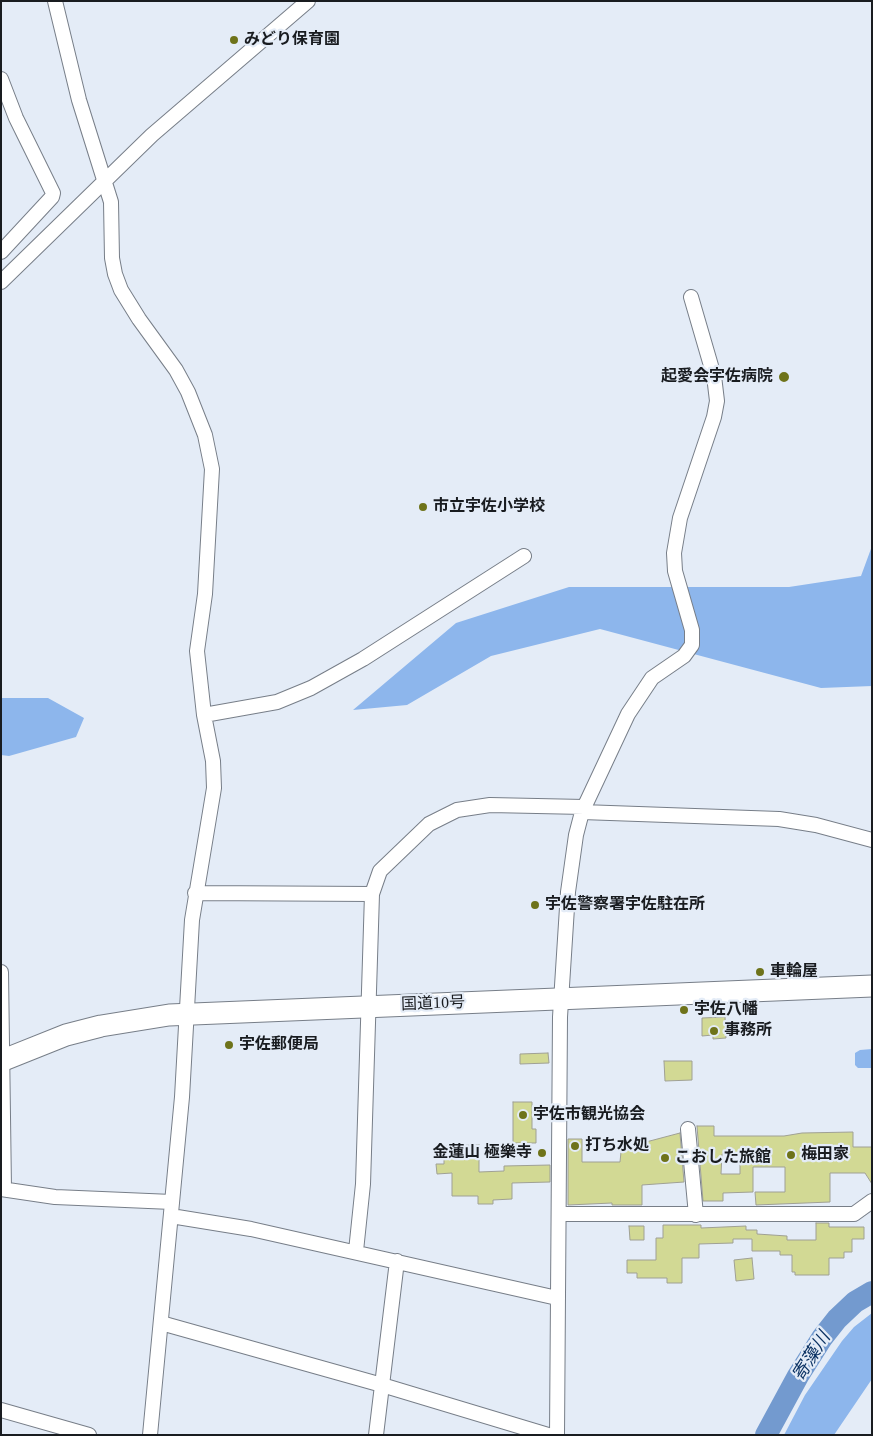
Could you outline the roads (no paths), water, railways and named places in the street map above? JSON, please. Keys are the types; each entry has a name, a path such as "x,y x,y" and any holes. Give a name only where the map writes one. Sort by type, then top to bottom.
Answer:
{"highway":[{"name":"国道10号","path":"2,1060 42,1044 102,1026 186,1014 872,986"}],"street":[{"path":"55,1 79,100 111,202 112,258 121,290 139,319 176,370 197,416 210,452 212,469 212,499 205,594 197,651 204,715 213,761 214,788 196,893 171,1216 150,1435"},
{"path":"1,282 105,178 194,97 308,1"},
{"path":"1,79 16,118 53,193 52,197 1,252"},
{"path":"557,1435 560,999 568,892 576,835 583,810 628,714 649,682 658,673 684,656 692,644 692,630 675,571 674,553 680,518 714,417 717,401 714,376 692,296"},
{"path":"204,715 277,702 312,688 363,659 524,556"},
{"path":"356,1251 363,1184 370,1007 372,894 377,876 388,861 441,816 457,810 490,806 779,819 816,825 872,840"},
{"path":"196,893 372,894"},
{"path":"1,972 3,1189 55,1196 172,1202"},
{"path":"688,1129 696,1215"},
{"path":"558,1214 854,1214 872,1201"},
{"path":"171,1216 251,1229 356,1251 557,1298"},
{"path":"376,1435 397,1261"},
{"path":"161,1323 382,1385 548,1435"},
{"path":"1,1410 89,1435"}],"waterway":[{"name":"寄藻川","path":"766,1435 798,1376 822,1338 837,1319 855,1302 872,1292"}],"place":[{"name":"みどり保育園","path":"234,40"},
{"name":"起愛会宇佐病院","path":"784,377"},
{"name":"市立宇佐小学校","path":"423,507"},
{"name":"宇佐警察署宇佐駐在所","path":"535,905"},
{"name":"車輪屋","path":"760,972"},
{"name":"宇佐八幡","path":"684,1010"},
{"name":"事務所","path":"714,1031"},
{"name":"宇佐郵便局","path":"229,1045"},
{"name":"宇佐市観光協会","path":"523,1115"},
{"name":"打ち水処","path":"575,1146"},
{"name":"金蓮山 極樂寺","path":"542,1153"},
{"name":"梅田家","path":"791,1155"},
{"name":"こおした旅館","path":"665,1158"}]}
